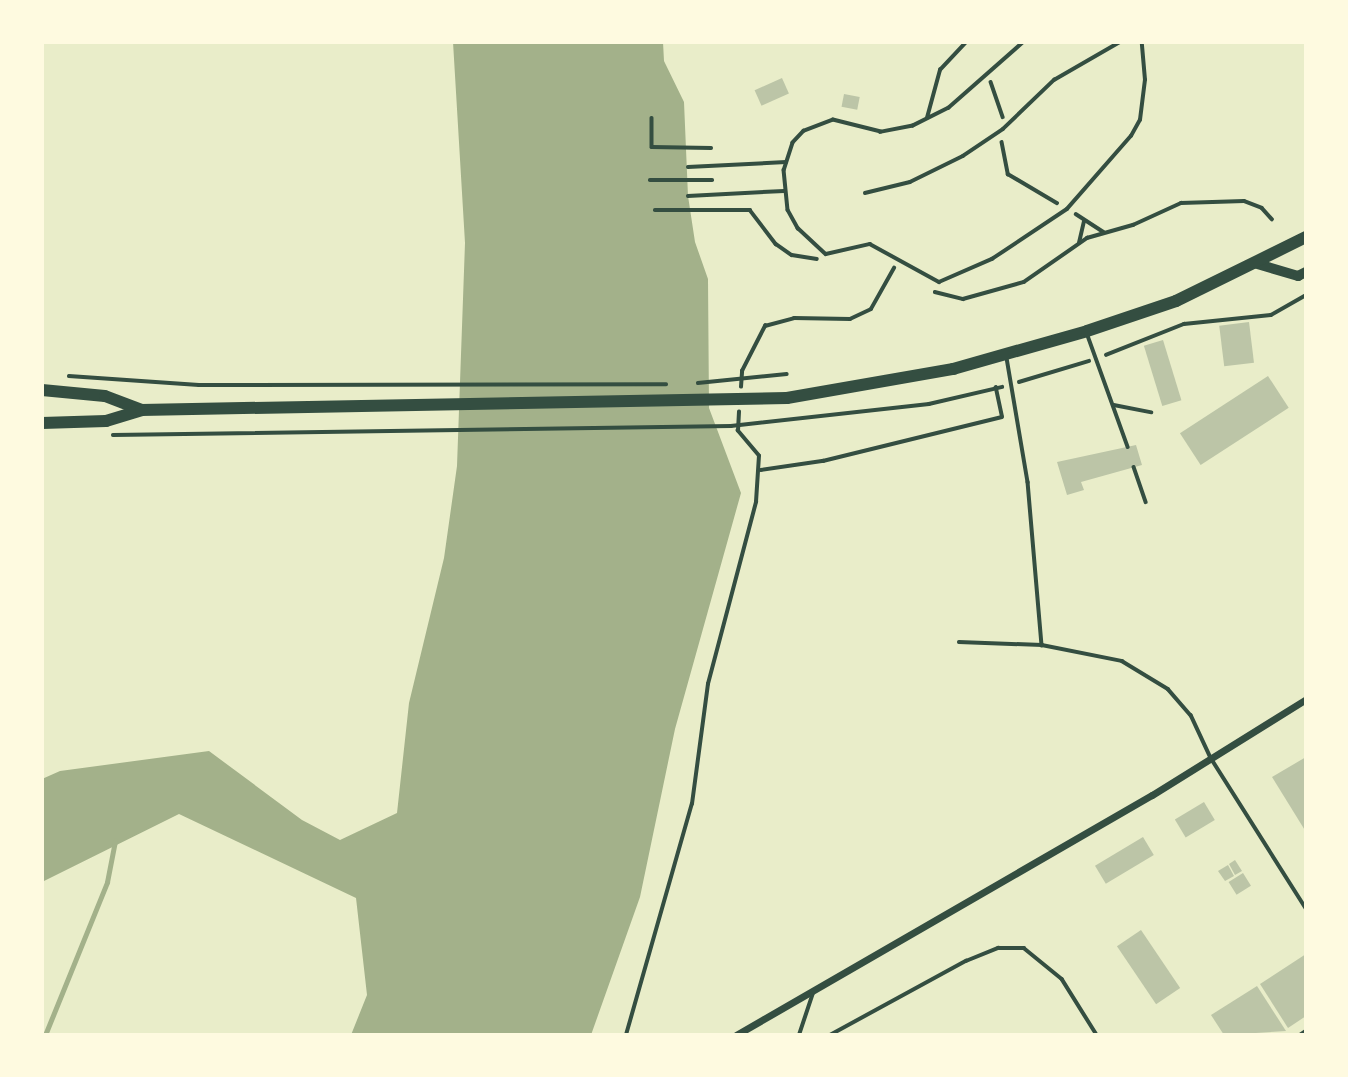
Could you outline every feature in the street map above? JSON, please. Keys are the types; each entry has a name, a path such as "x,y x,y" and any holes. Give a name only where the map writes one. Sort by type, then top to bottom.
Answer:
{"main road":[{"path":"42,422 106,421 141,410 787,398 1006,356 1087,331 1176,301 1306,237"},
{"path":"42,390 105,396 141,410"}],"street":[{"path":"1254,263 1298,276 1306,272"},
{"path":"736,1035 1212,758 1306,699"}],"lane":[{"path":"926,120 940,70 967,42"},
{"path":"1024,42 949,108 926,120 881,132 833,120 804,131 793,142 786,162 784,191 798,228 826,254 870,244 939,282 1009,249 1067,209 1131,136 1140,120 1145,79 1142,42"},
{"path":"865,193 910,182 963,156 1003,129 1054,80 1120,42"},
{"path":"688,167 786,162"},
{"path":"688,196 784,191"},
{"path":"1087,331 1099,358 1128,447"},
{"path":"1006,356 1028,482 1042,645"},
{"path":"1114,405 1151,412"},
{"path":"1134,467 1146,502"},
{"path":"959,642 1042,645 1122,661 1168,690 1191,715 1212,758 1306,908"},
{"path":"830,1035 966,961 998,948 1024,947 1062,979 1097,1035"},
{"path":"799,1035 815,989"},
{"path":"1300,1035 1306,1031"}],"path":[{"path":"993,84 1003,109"},
{"path":"652,118 652,147 711,148"},
{"path":"1001,140 1008,174 1060,205"},
{"path":"650,180 712,180"},
{"path":"1076,214 1084,222 1110,233 1173,205 1212,199 1254,203 1272,219"},
{"path":"655,210 712,210"},
{"path":"1079,243 1084,222"},
{"path":"740,395 742,371 765,326 794,318 850,319 871,309 894,268"},
{"path":"100,435 661,429 789,421 929,404 996,388 1099,358 1184,324 1270,315 1306,295"},
{"path":"692,384 787,374"},
{"path":"56,375 199,385 679,384"},
{"path":"761,470 823,461 1003,416 996,388"},
{"path":"626,1035 692,804 708,684 761,470 759,456 737,431 739,407"}],"shaded area":[{"path":"453,42 663,42 664,61 684,102 688,196 695,242 708,279 709,408 741,493 675,729 640,897 591,1035 351,1035 367,995 356,898 179,814 42,882 42,779 60,771 209,751 302,820 340,840 397,813 409,703 444,558 457,466 465,243"}],"building":[{"path":"782,78 789,94 762,106 755,90"},
{"path":"844,94 860,97 857,110 842,107"},
{"path":"1249,322 1254,363 1224,366 1219,326"},
{"path":"1163,340 1181,400 1162,406 1144,346"},
{"path":"1268,376 1289,408 1201,465 1180,433"},
{"path":"1136,445 1142,465 1081,482 1084,490 1067,495 1057,462"},
{"path":"1306,757 1306,832 1272,777"},
{"path":"1204,802 1215,820 1186,838 1175,820"},
{"path":"1143,837 1154,855 1106,884 1095,866"},
{"path":"1235,860 1242,871 1235,875 1229,864"},
{"path":"1228,865 1234,876 1225,881 1218,871"},
{"path":"1243,873 1251,886 1237,895 1229,882"},
{"path":"1141,930 1180,988 1156,1004 1117,946"},
{"path":"1306,954 1306,1016 1288,1028 1260,984"},
{"path":"1257,986 1286,1031 1224,1035 1211,1015"}],"waterway":[{"path":"45,1035 107,882 115,841"}]}
